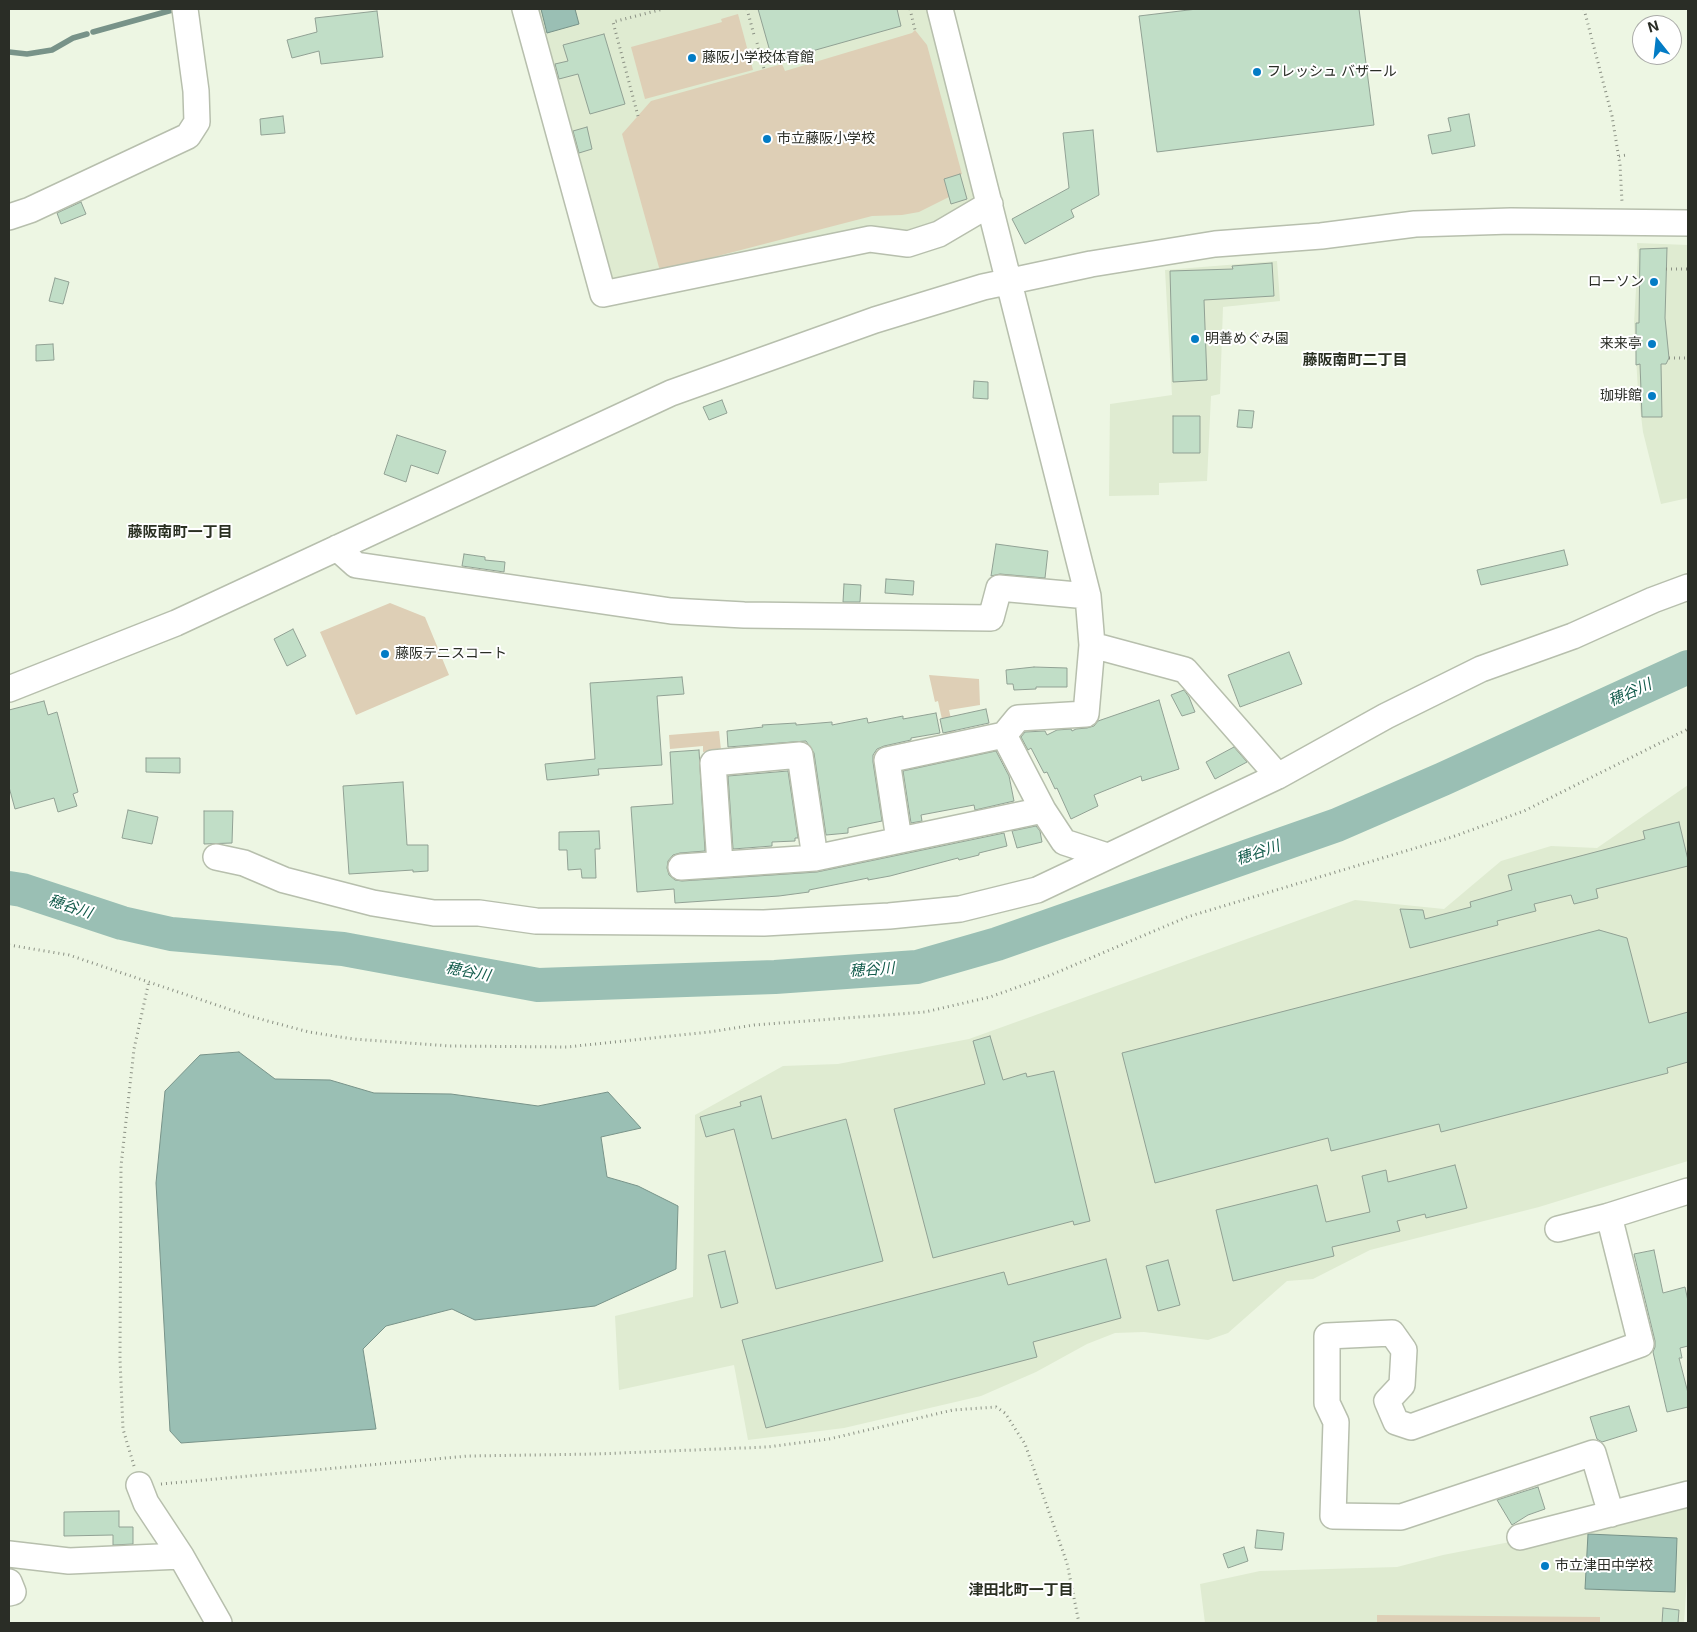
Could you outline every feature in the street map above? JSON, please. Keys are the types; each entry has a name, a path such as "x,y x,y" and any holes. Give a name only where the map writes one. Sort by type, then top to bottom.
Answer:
{"street":[{"path":"9,217 30,210 188,136 197,122 196,91 187,9"},
{"path":"525,9 603,294 870,239 908,244 940,234 990,204"},
{"path":"899,840 887,760 1004,735 1018,718 1086,714 1092,645 1088,596 940,9"},
{"path":"9,689 176,623 671,393 875,320 983,286 1091,264 1215,244 1321,236 1415,224 1511,221 1688,224"},
{"path":"336,548 356,565 671,611 754,615 991,618 999,588 1088,596"},
{"path":"216,857 244,863 284,880 323,889 345,897 434,913 479,913 536,921 764,923 889,916 960,909 1037,890 1278,776 1386,716 1481,669 1573,636 1653,600 1688,587"},
{"path":"1092,645 1185,670 1278,776"},
{"path":"1004,735 1043,810 1064,842 1107,856"},
{"path":"720,864 712,763 800,755 815,858"},
{"path":"682,867 815,858 1043,810"},
{"path":"1558,1229 1609,1216 1688,1190"},
{"path":"1609,1216 1641,1344 1412,1427 1396,1422 1388,1401 1402,1385 1404,1350 1392,1334 1327,1336 1327,1403 1336,1422 1333,1516 1401,1517 1593,1453 1611,1514"},
{"path":"139,1485 146,1503 182,1556 219,1623"},
{"path":"1520,1537 1688,1494"},
{"path":"9,1554 69,1561 182,1556"},
{"path":"9,1582 13,1592 9,1593"}],"path":[{"path":"638,116 613,22 663,9"},
{"path":"747,9 754,35"},
{"path":"910,9 916,30"},
{"path":"1584,9 1612,116 1621,196"},
{"path":"757,44 764,69"},
{"path":"1618,156 1627,155"},
{"path":"1666,269 1688,269"},
{"path":"1669,358 1688,358"},
{"path":"9,945 69,955 249,1016 309,1032 353,1039 450,1046 567,1047 708,1032 754,1025 925,1012 990,997 1046,977 1187,917 1452,837 1524,811 1688,729"},
{"path":"149,981 134,1049 120,1166 120,1359 124,1429 139,1485 468,1456 596,1454 767,1447 828,1439 953,1410 996,1407 1005,1413 1025,1444 1067,1563 1079,1623"}],"shaded area":[{"name":"市立藤阪小学校","path":"531,9 933,9 978,205 931,231 612,280"},
{"name":"藤阪小学校体育館","path":"738,14 753,70 645,99 631,47 722,22 721,19"},
{"path":"915,30 927,45 962,174 944,179 949,197 919,212 902,215 872,216 660,271 622,134 651,101 782,64 785,71 912,33"},
{"path":"1637,243 1688,245 1688,498 1661,504 1643,432 1638,391 1634,324"},
{"path":"1277,261 1280,301 1223,307 1220,394 1211,396 1207,481 1159,483 1159,495 1109,496 1110,404 1172,395 1165,270"},
{"name":"藤阪テニスコート","path":"390,603 425,617 449,675 356,715 320,632"},
{"path":"929,675 979,679 980,705 949,710 954,732 945,733 938,701 935,702"},
{"path":"719,731 721,750 703,752 703,746 670,749 669,735"},
{"path":"1688,785 1688,1161 1539,1207 1370,1250 1313,1279 1287,1281 1228,1333 1208,1340 1144,1332 1115,1333 1087,1344 1036,1372 981,1396 844,1428 748,1440 734,1365 619,1390 615,1316 693,1297 695,1115 783,1066 838,1064 969,1039 1355,900 1444,909 1501,861 1551,846 1597,848"},
{"name":"市立津田中学校","path":"1688,1505 1688,1564 1684,1623 1205,1623 1200,1584 1260,1571 1397,1567 1443,1555 1510,1542 1513,1548"},
{"path":"1377,1615 1600,1617 1600,1623 1377,1623"}],"water":[{"path":"541,9 575,9 579,24 547,33"},
{"path":"239,1052 275,1079 330,1080 374,1093 451,1094 538,1106 608,1092 641,1128 601,1137 607,1177 638,1186 678,1206 676,1269 595,1306 475,1320 452,1309 386,1326 363,1349 376,1429 181,1443 170,1431 156,1183 165,1091 200,1055"},
{"path":"1588,1534 1677,1538 1675,1592 1585,1589"}],"building":[{"path":"758,9 897,9 901,26 773,62"},
{"path":"1197,9 1359,9 1374,125 1157,152 1139,16"},
{"path":"377,11 383,57 321,64 319,51 292,58 287,40 317,32 315,18"},
{"path":"604,34 625,104 590,114 578,74 559,79 555,64 568,61 563,45"},
{"path":"1469,114 1475,146 1432,154 1428,135 1451,131 1448,118"},
{"path":"283,116 285,133 261,135 260,119"},
{"path":"587,127 592,149 579,153 573,131"},
{"path":"1093,130 1099,195 1071,210 1074,217 1025,244 1012,219 1069,188 1063,133"},
{"path":"960,174 967,199 951,204 944,179"},
{"path":"81,202 86,214 61,224 57,213"},
{"path":"1667,248 1665,318 1669,358 1666,364 1661,364 1662,417 1642,417 1640,364 1636,365 1636,323 1639,323 1640,249"},
{"path":"1272,263 1274,296 1204,300 1207,380 1173,382 1170,271 1233,269 1232,266"},
{"path":"55,278 69,282 63,304 49,301"},
{"path":"53,344 54,360 36,361 36,345"},
{"path":"974,381 988,382 988,399 973,398"},
{"path":"722,400 727,413 709,420 703,407"},
{"path":"1239,410 1254,411 1252,428 1237,427"},
{"path":"1173,416 1200,416 1200,453 1173,453"},
{"path":"397,435 446,451 438,474 411,465 406,482 384,474"},
{"path":"996,544 1048,551 1045,578 1000,574 991,576"},
{"path":"1564,550 1568,565 1481,585 1477,570"},
{"path":"464,554 485,557 485,560 505,562 504,572 462,566"},
{"path":"886,579 914,581 913,595 885,593"},
{"path":"844,584 861,585 860,602 843,602"},
{"path":"293,629 306,656 287,666 274,639"},
{"path":"1289,652 1302,684 1240,707 1228,675"},
{"path":"1034,667 1067,668 1067,687 1036,687 1036,689 1014,690 1013,684 1007,684 1006,670"},
{"path":"682,677 684,694 657,696 662,765 598,769 599,775 547,780 545,764 595,759 590,683"},
{"path":"1184,690 1195,712 1182,716 1171,695"},
{"path":"1159,700 1179,769 1142,781 1141,776 1094,795 1098,806 1071,819 1057,788 1055,789 1047,772 1044,773 1031,748 1028,750 1021,737 1025,732 1045,731 1047,735 1057,730 1071,729 1072,731 1087,728 1094,726 1098,721"},
{"path":"44,701 48,715 57,712 78,792 73,794 77,806 58,812 54,798 15,809 9,787 9,710"},
{"path":"986,709 989,723 943,733 940,719"},
{"path":"936,713 940,733 911,738 911,740 877,749 873,755 873,762 882,821 848,828 848,833 826,835 814,753 806,741 728,747 727,731 763,727 762,725 832,722 832,725 867,718 868,723 903,716 903,719"},
{"path":"1234,747 1247,762 1215,779 1206,762"},
{"path":"699,750 705,851 673,855 668,861 667,868 669,875 675,880 817,872 1004,833 1007,846 979,853 979,855 959,860 958,858 890,876 868,880 868,878 809,890 809,892 779,896 675,903 674,889 637,892 631,807 673,804 670,752"},
{"path":"996,751 1009,776 1014,801 975,810 974,805 921,815 922,821 911,823 903,771"},
{"path":"146,758 180,758 180,773 146,772"},
{"path":"788,771 798,838 795,838 795,841 772,842 772,846 733,849 728,776"},
{"path":"403,782 407,845 428,845 428,871 413,872 413,870 349,874 343,786"},
{"path":"128,810 158,817 152,844 122,838"},
{"path":"204,811 233,811 232,843 204,844"},
{"path":"1679,822 1688,866 1596,889 1598,898 1574,904 1571,895 1534,904 1536,911 1497,921 1498,925 1410,948 1400,909 1423,910 1425,919 1471,907 1470,902 1512,890 1508,875 1645,839 1643,831"},
{"path":"1036,826 1040,831 1042,842 1017,848 1012,831"},
{"path":"599,831 600,849 595,849 596,878 582,878 581,869 568,870 567,850 559,850 559,832"},
{"path":"1599,930 1627,938 1649,1023 1688,1012 1688,1062 1667,1068 1668,1073 1441,1132 1439,1124 1331,1151 1328,1138 1155,1183 1122,1053"},
{"path":"990,1036 1003,1080 1026,1073 1027,1077 1054,1071 1090,1221 1074,1225 1073,1221 933,1258 894,1109 985,1084 973,1041"},
{"path":"761,1096 772,1139 846,1119 883,1261 776,1289 734,1129 706,1137 700,1117 741,1106 740,1102"},
{"path":"1455,1165 1467,1208 1426,1218 1425,1214 1397,1221 1400,1231 1332,1247 1334,1256 1233,1281 1216,1210 1317,1185 1326,1222 1370,1212 1362,1176 1386,1170 1388,1182"},
{"path":"1654,1250 1663,1293 1685,1287 1688,1301 1688,1346 1680,1348 1682,1358 1679,1358 1688,1393 1688,1407 1667,1412 1653,1352 1655,1341 1634,1254"},
{"path":"725,1251 738,1303 721,1308 708,1255"},
{"path":"1106,1259 1121,1318 1033,1342 1037,1357 766,1428 742,1340 1004,1272 1008,1285"},
{"path":"1168,1260 1180,1305 1158,1311 1146,1266"},
{"path":"1629,1406 1637,1431 1602,1442 1597,1439 1590,1417"},
{"path":"1538,1487 1545,1509 1528,1515 1512,1525 1497,1500"},
{"path":"119,1511 119,1527 133,1527 133,1544 113,1545 113,1535 64,1536 64,1512"},
{"path":"1257,1530 1284,1533 1282,1550 1255,1548"},
{"path":"1244,1547 1248,1561 1228,1568 1223,1554"},
{"path":"1663,1608 1679,1610 1678,1623 1662,1623"}],"waterway":[{"path":"93,32 176,9"},
{"path":"9,52 27,54 52,50 73,38 87,34"},
{"name":"穂谷川","path":"9,888 22,890 122,923 171,934 343,949 538,985 775,977 917,967 997,944 1337,825 1443,779 1688,667"}],"place":[{"name":"藤阪小学校体育館","path":"692,58"},
{"name":"フレッシュ バザール","path":"1257,72"},
{"name":"市立藤阪小学校","path":"767,139"},
{"name":"ローソン","path":"1654,282"},
{"name":"明善めぐみ園","path":"1195,339"},
{"name":"来来亭","path":"1652,344"},
{"name":"珈琲館","path":"1652,396"},
{"name":"藤阪テニスコート","path":"385,654"},
{"name":"市立津田中学校","path":"1545,1566"}],"district":[{"name":"藤阪南町二丁目","path":"1355,360"},
{"name":"藤阪南町一丁目","path":"180,532"},
{"name":"津田北町一丁目","path":"1021,1590"}]}
